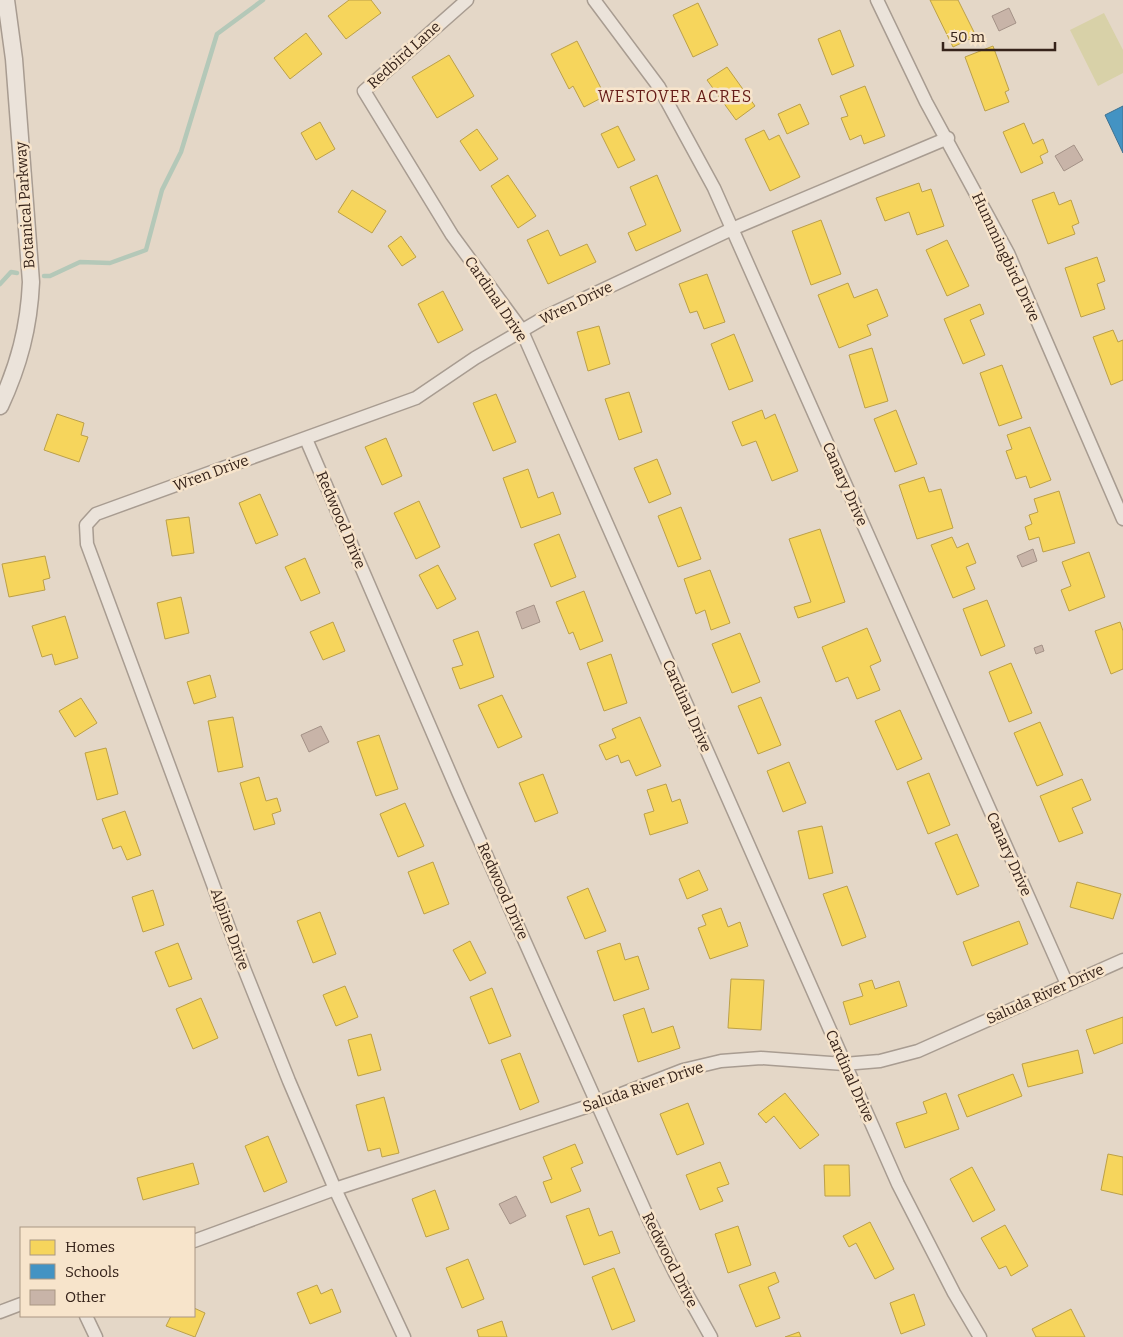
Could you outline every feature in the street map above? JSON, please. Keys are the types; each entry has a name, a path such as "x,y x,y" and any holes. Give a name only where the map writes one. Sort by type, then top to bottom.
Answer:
{"street":[{"name":"Botanical Parkway","path":"0,406 17,367 24,342 30,307 31,282 14,59 6,0"},
{"name":"Redbird Lane","path":"364,91 467,0"},
{"name":"Canary Drive","path":"594,0 658,87 714,188 1067,984"},
{"name":"Hummingbird Drive","path":"877,0 926,102 948,138 1008,253 1123,519"},
{"name":"Cardinal Drive","path":"364,91 452,235 521,329 898,1184 954,1293 980,1337"},
{"name":"Wren Drive","path":"96,514 416,398 521,329 732,229 948,138"},
{"name":"Redwood Drive","path":"306,439 455,785 653,1229 711,1337"},
{"name":"Alpine Drive","path":"96,514 86,525 87,544 245,971 334,1189 404,1337"},
{"name":"Saluda River Drive","path":"195,1241 334,1189 598,1104 683,1070 721,1061 761,1058 844,1064 880,1061 918,1051 1123,960"},
{"path":"0,1312 20,1304"},
{"path":"86,1317 96,1337"}],"shaded area":[{"path":"1104,13 1123,50 1123,73 1098,86 1070,30"}],"building: Homes":[{"path":"349,0 371,0 381,13 346,39 328,16"},
{"path":"930,0 958,0 976,36 953,47"},
{"path":"698,3 718,45 693,57 673,15"},
{"path":"840,30 854,66 832,75 818,39"},
{"path":"306,33 322,54 290,79 274,58"},
{"path":"577,41 605,96 584,107 573,86 569,89 551,54"},
{"path":"993,46 1009,90 1005,92 1009,102 985,111 965,57"},
{"path":"449,55 474,96 437,118 412,77"},
{"path":"727,67 755,106 736,120 707,80"},
{"path":"865,86 885,136 864,144 861,135 850,140 841,118 848,116 840,96"},
{"path":"800,104 809,124 787,134 778,114"},
{"path":"320,122 335,149 316,160 301,133"},
{"path":"1024,123 1033,144 1043,139 1048,152 1040,156 1043,163 1021,173 1003,132"},
{"path":"618,126 635,160 618,168 601,134"},
{"path":"477,129 498,159 480,171 460,141"},
{"path":"764,130 769,140 779,135 800,177 770,191 745,139"},
{"path":"508,175 536,216 518,228 491,186"},
{"path":"657,175 681,231 636,251 628,233 646,225 630,187"},
{"path":"919,183 922,192 931,189 944,226 917,235 909,212 885,221 876,198"},
{"path":"352,190 386,211 372,233 338,212"},
{"path":"1054,192 1059,205 1071,200 1079,223 1072,226 1075,234 1048,244 1032,200"},
{"path":"821,220 841,274 811,285 792,231"},
{"path":"548,230 560,256 587,244 596,262 548,284 527,240"},
{"path":"401,236 416,257 402,266 388,246"},
{"path":"947,240 969,286 947,296 926,250"},
{"path":"1097,257 1105,281 1097,284 1105,309 1081,317 1065,268"},
{"path":"707,274 725,322 704,329 697,311 690,313 679,284"},
{"path":"848,283 854,298 877,289 888,316 867,325 871,335 839,348 818,295"},
{"path":"443,291 463,330 438,343 418,304"},
{"path":"980,304 984,314 970,320 985,355 963,364 944,319"},
{"path":"599,326 610,364 588,371 577,332"},
{"path":"1113,330 1118,342 1123,340 1123,380 1111,385 1093,337"},
{"path":"734,334 753,381 729,390 711,344"},
{"path":"872,348 888,401 865,408 849,355"},
{"path":"1002,365 1022,418 999,426 980,373"},
{"path":"629,392 642,432 619,440 605,399"},
{"path":"496,394 516,442 493,451 473,403"},
{"path":"762,410 765,419 775,414 798,471 772,481 756,441 742,446 732,422"},
{"path":"896,410 917,464 895,472 874,419"},
{"path":"57,414 84,423 81,435 88,437 79,462 44,450"},
{"path":"1030,427 1051,480 1030,488 1026,476 1016,479 1006,451 1012,449 1007,435"},
{"path":"386,438 402,476 382,485 365,447"},
{"path":"657,459 671,494 649,503 634,468"},
{"path":"528,469 538,498 553,492 561,514 521,528 503,478"},
{"path":"924,477 929,492 941,489 953,528 917,539 899,485"},
{"path":"1059,491 1075,543 1043,552 1039,537 1029,540 1025,527 1032,524 1029,515 1038,512 1034,499"},
{"path":"260,494 278,535 256,544 239,503"},
{"path":"419,501 440,547 416,559 394,513"},
{"path":"681,507 701,559 678,567 658,516"},
{"path":"189,517 194,553 172,556 166,520"},
{"path":"820,529 845,602 798,618 794,607 811,602 789,539"},
{"path":"559,534 576,577 551,587 534,544"},
{"path":"952,537 957,548 968,543 976,563 966,567 975,589 953,598 931,545"},
{"path":"1089,552 1105,597 1069,611 1061,590 1071,586 1062,562"},
{"path":"45,556 50,578 43,580 45,590 9,597 2,564"},
{"path":"305,558 320,593 301,601 285,567"},
{"path":"438,565 456,599 437,609 419,575"},
{"path":"710,570 730,623 711,630 705,610 696,614 684,579"},
{"path":"584,591 603,641 580,650 573,632 569,634 556,602"},
{"path":"181,597 189,633 165,639 157,603"},
{"path":"987,600 1005,646 981,656 963,609"},
{"path":"65,616 78,658 55,665 52,654 42,657 32,626"},
{"path":"333,622 345,651 323,660 310,632"},
{"path":"1120,622 1123,631 1123,669 1111,674 1095,631"},
{"path":"867,628 881,661 870,666 880,690 857,699 848,677 836,682 822,647"},
{"path":"478,631 494,677 460,689 452,668 463,665 453,640"},
{"path":"740,633 760,682 732,693 712,644"},
{"path":"611,654 627,703 604,711 587,663"},
{"path":"1011,663 1032,713 1009,722 989,672"},
{"path":"210,675 216,697 194,704 187,682"},
{"path":"502,695 522,737 498,748 478,705"},
{"path":"761,697 781,745 758,754 738,706"},
{"path":"81,698 97,723 75,737 59,711"},
{"path":"900,710 922,759 897,770 875,721"},
{"path":"233,717 243,767 218,772 208,721"},
{"path":"640,717 661,766 636,776 629,760 621,763 618,755 606,760 599,745 616,738 612,729"},
{"path":"1040,722 1063,775 1037,786 1014,733"},
{"path":"379,735 398,789 376,796 357,742"},
{"path":"106,748 118,794 97,800 85,753"},
{"path":"789,762 806,803 783,812 767,771"},
{"path":"929,773 950,825 928,834 907,782"},
{"path":"543,774 558,813 535,822 519,783"},
{"path":"259,777 266,801 277,798 281,811 272,814 275,824 254,830 240,783"},
{"path":"1082,779 1091,800 1072,808 1083,833 1059,842 1040,796"},
{"path":"666,784 672,802 680,799 688,823 650,835 644,814 654,811 647,790"},
{"path":"405,803 424,846 398,857 380,814"},
{"path":"125,811 141,855 127,860 121,846 113,849 102,819"},
{"path":"822,826 833,873 809,879 798,831"},
{"path":"957,834 979,886 957,895 935,843"},
{"path":"433,862 449,904 424,914 408,872"},
{"path":"699,870 708,890 687,899 679,879"},
{"path":"1077,882 1121,894 1113,919 1070,907"},
{"path":"847,886 866,937 842,946 823,894"},
{"path":"588,888 606,931 585,939 567,897"},
{"path":"153,890 164,925 143,932 132,897"},
{"path":"721,908 728,927 740,922 748,946 710,959 698,928 706,925 702,915"},
{"path":"320,912 336,954 313,963 297,921"},
{"path":"1019,921 1028,944 972,966 963,942"},
{"path":"470,941 486,973 470,981 453,950"},
{"path":"178,943 192,979 169,987 155,952"},
{"path":"620,943 625,960 638,956 649,989 614,1001 597,951"},
{"path":"731,979 764,980 761,1030 728,1028"},
{"path":"872,980 875,989 899,981 907,1006 850,1025 843,1002 863,996 859,984"},
{"path":"345,986 358,1017 336,1026 323,995"},
{"path":"492,988 511,1036 489,1044 470,997"},
{"path":"201,998 218,1038 193,1049 176,1009"},
{"path":"644,1008 652,1033 673,1026 680,1048 638,1062 623,1015"},
{"path":"1123,1017 1123,1043 1094,1054 1086,1030"},
{"path":"371,1034 381,1070 358,1076 348,1040"},
{"path":"1078,1050 1083,1073 1028,1087 1022,1064"},
{"path":"520,1053 539,1102 520,1110 501,1060"},
{"path":"1013,1074 1022,1096 967,1117 958,1095"},
{"path":"785,1093 819,1135 800,1149 774,1116 766,1123 758,1114"},
{"path":"946,1093 959,1129 905,1148 896,1123 927,1113 923,1102"},
{"path":"384,1097 399,1153 382,1157 380,1148 368,1151 356,1105"},
{"path":"688,1103 704,1144 677,1155 660,1114"},
{"path":"268,1136 287,1182 264,1192 245,1146"},
{"path":"575,1144 583,1163 571,1168 581,1191 551,1203 543,1182 552,1179 543,1157"},
{"path":"1108,1154 1123,1157 1123,1195 1101,1190"},
{"path":"720,1162 729,1184 717,1188 723,1201 700,1210 686,1175"},
{"path":"193,1163 199,1184 143,1200 137,1178"},
{"path":"824,1165 849,1165 850,1196 825,1196"},
{"path":"972,1167 995,1210 973,1222 950,1179"},
{"path":"435,1190 449,1229 426,1237 412,1199"},
{"path":"589,1208 599,1236 612,1231 620,1253 584,1265 566,1216"},
{"path":"870,1222 894,1269 875,1279 856,1243 849,1247 843,1236"},
{"path":"1005,1225 1028,1266 1011,1276 1006,1266 999,1269 981,1238"},
{"path":"738,1226 751,1265 728,1273 715,1234"},
{"path":"468,1259 484,1299 462,1308 446,1268"},
{"path":"614,1268 635,1321 612,1330 592,1277"},
{"path":"775,1272 779,1282 768,1287 780,1318 756,1327 739,1285"},
{"path":"317,1285 321,1294 332,1289 341,1312 310,1324 297,1293"},
{"path":"914,1294 925,1325 901,1334 890,1303"},
{"path":"195,1308 205,1313 195,1337 166,1326 170,1317 195,1317"},
{"path":"1071,1309 1085,1337 1036,1337 1032,1329"},
{"path":"502,1321 507,1337 479,1337 477,1330"},
{"path":"799,1332 801,1337 785,1337"}],"building: Schools":[{"path":"1123,106 1123,153 1105,115"}],"building: Other":[{"path":"1009,8 1016,23 999,31 992,16"},
{"path":"1074,145 1083,160 1064,171 1055,156"},
{"path":"1033,549 1037,561 1022,567 1017,556"},
{"path":"534,605 540,622 522,629 516,612"},
{"path":"1042,645 1044,651 1036,654 1034,648"},
{"path":"321,726 329,742 309,752 301,735"},
{"path":"516,1196 526,1216 510,1224 499,1204"}],"waterway":[{"path":"44,276 50,276 80,262 110,263 146,250 162,190 181,152 217,34 263,0"},
{"path":"0,284 11,272 17,273"}],"district":[{"name":"WESTOVER ACRES","path":"675,96"}]}
